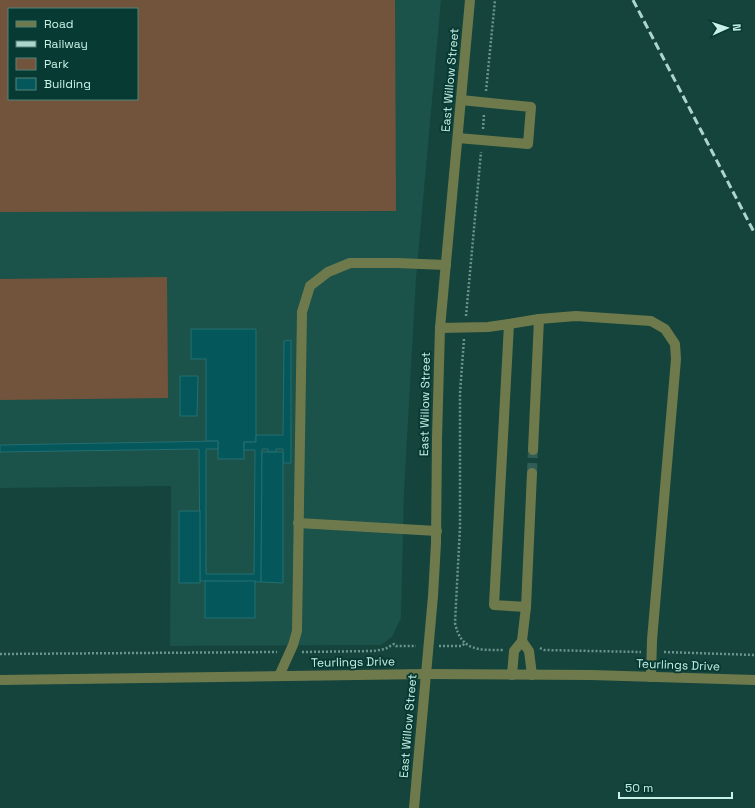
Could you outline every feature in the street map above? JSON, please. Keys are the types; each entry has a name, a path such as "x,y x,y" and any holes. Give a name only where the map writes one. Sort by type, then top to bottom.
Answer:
{"street":[{"name":"East Willow Street","path":"414,808 433,596 437,531 436,438 440,328 470,0"},
{"path":"458,138 528,144 531,107 461,100"},
{"path":"279,676 293,645 297,630 302,312 310,286 328,272 350,263 446,265"},
{"path":"440,328 488,327 538,319 576,316 651,320 665,329 675,344 676,359 650,678"},
{"path":"533,450 538,319"},
{"path":"509,324 494,605 526,607"},
{"path":"512,675 514,651 522,641 526,607 532,473"},
{"path":"298,523 437,531"},
{"path":"522,641 529,650 532,674"},
{"name":"Teurlings Drive","path":"0,680 532,674 755,680"}],"path":[{"path":"486,97 495,0"},
{"path":"482,135 485,107"},
{"path":"466,316 481,145"},
{"path":"464,339 460,393 460,527 455,623 460,638 472,647 481,650 507,649"},
{"path":"299,652 374,651 385,649 394,644"},
{"path":"537,646 544,650 634,652"},
{"path":"0,654 278,652"},
{"path":"666,652 755,655"}],"shaded area":[{"path":"0,0 441,0 416,279 404,492 401,618 392,637 381,645 170,646 171,486 0,488"}],"green space":[{"path":"0,0 395,0 396,211 0,212"},
{"path":"167,277 168,398 0,400 0,279"}],"building":[{"path":"191,329 256,329 256,442 244,442 244,459 218,459 218,441 206,441 206,359 191,359"},
{"path":"291,340 291,463 283,463 283,449 276,449 276,452 268,452 268,449 262,449 261,582 200,581 199,449 0,452 0,445 218,441 218,449 206,449 206,574 254,574 255,450 244,450 244,442 256,442 256,435 283,435 284,341"},
{"path":"180,376 198,376 197,416 180,416"},
{"path":"262,452 283,452 283,583 261,582"},
{"path":"179,511 200,511 200,583 179,583"},
{"path":"205,581 255,581 255,618 205,618"}],"tunnel":[{"path":"532,473 533,450"}],"railway":[{"path":"633,0 755,234"}]}
